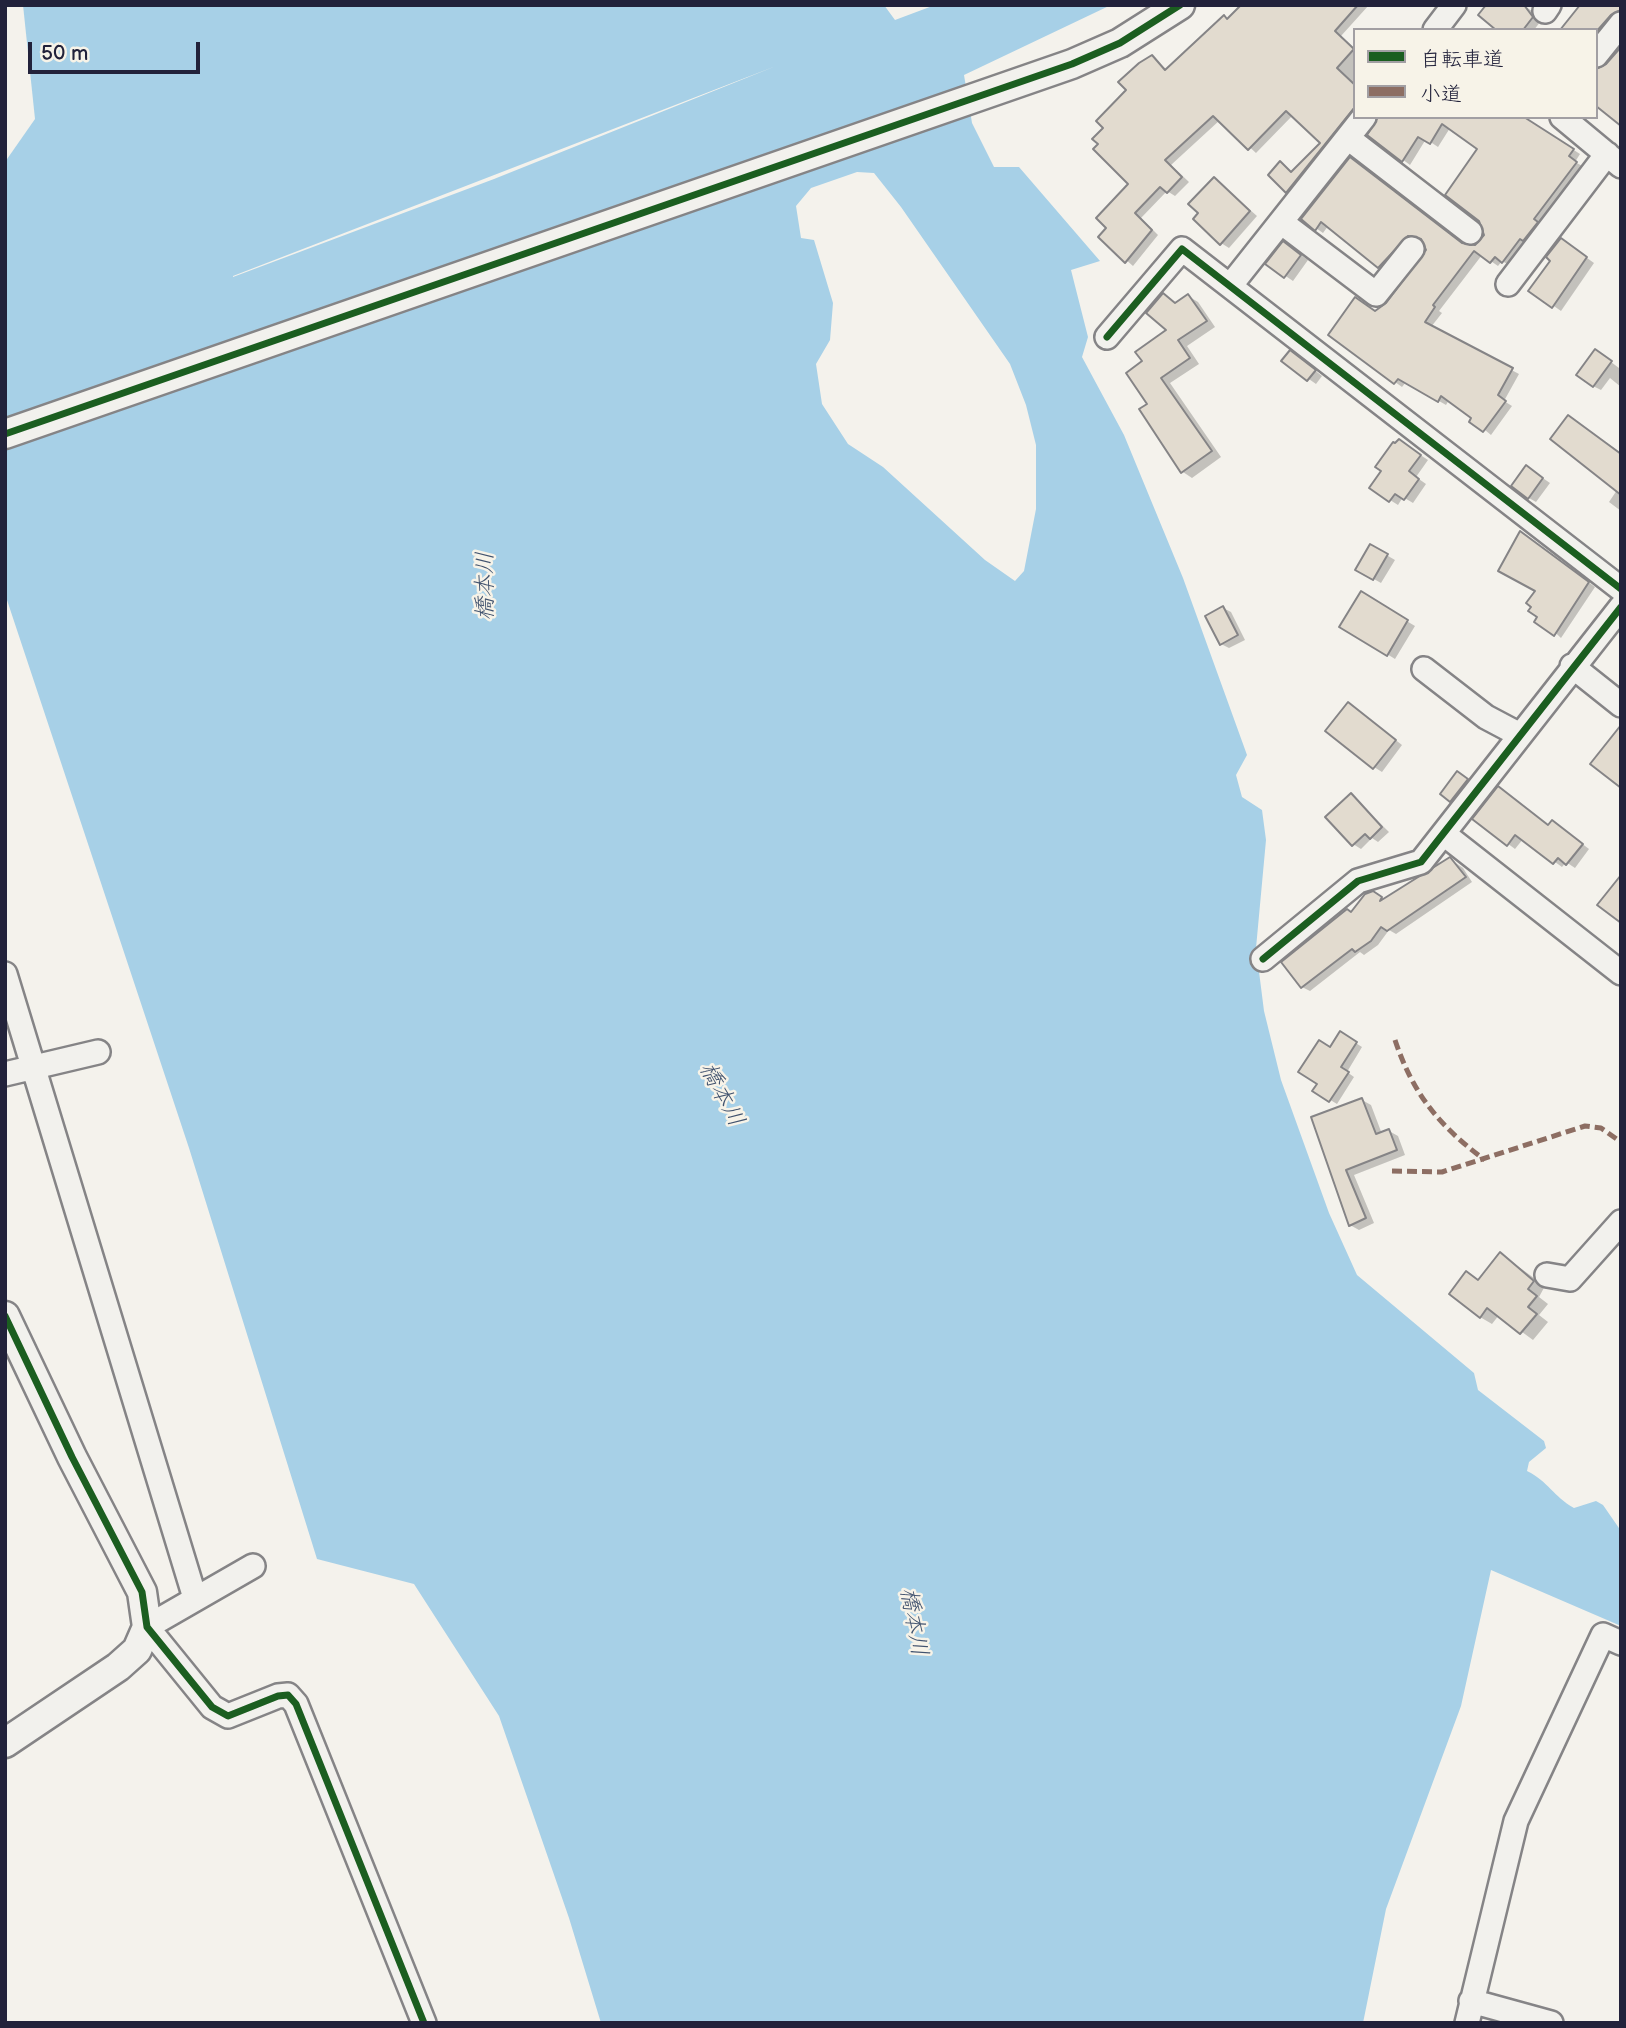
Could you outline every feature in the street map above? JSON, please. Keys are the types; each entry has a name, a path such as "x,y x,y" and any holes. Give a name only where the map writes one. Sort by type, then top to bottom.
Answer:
{"street":[{"path":"5,434 984,96 1120,43 1181,5"},
{"path":"1598,53 1621,24"},
{"path":"1230,286 1362,119"},
{"path":"1508,284 1614,160 1564,119"},
{"path":"1348,138 1470,232"},
{"path":"1281,222 1376,294 1412,249"},
{"path":"1107,337 1182,249 1621,589"},
{"path":"1263,959 1358,880 1421,862 1572,666 1621,607"},
{"path":"1572,666 1621,705"},
{"path":"1424,669 1486,717 1520,735"},
{"path":"1444,834 1621,973"},
{"path":"5,974 195,1598"},
{"path":"5,1074 98,1052"},
{"path":"1547,1275 1570,1279 1621,1222"},
{"path":"5,1316 72,1457 142,1592 147,1627 212,1707 228,1716 278,1696 288,1695 296,1704 424,2023"},
{"path":"5,1743 118,1667 136,1650 147,1627 253,1566"},
{"path":"1550,2023 1469,2012 1516,1821 1603,1635 1621,1643"}],"water":[{"name":"橋本川","path":"5,5 884,5 895,20 935,5 1111,5 964,75 972,123 994,167 1019,167 1100,261 1071,270 1088,337 1082,357 1124,435 1183,578 1247,755 1236,775 1242,797 1262,810 1266,840 1256,948 1264,1011 1281,1080 1329,1213 1357,1275 1474,1373 1478,1390 1544,1441 1546,1448 1529,1462 1527,1471 1574,1508 1596,1501 1603,1505 1621,1531 1621,1626 1491,1570 1461,1706 1386,1909 1363,2023 601,2023 569,1918 499,1716 414,1584 317,1559 189,1148 5,594","holes":["776,66 494,179 233,277 233,276","857,172 874,173 901,207 1010,364 1026,405 1036,445 1036,509 1024,571 1015,581 985,560 883,467 848,444 822,404 816,364 830,340 833,303 814,240 801,238 796,206 811,188"]}],"pier":[{"path":"5,5 23,5 35,119 5,162"}],"building":[{"path":"1241,5 1358,5 1335,31 1353,48 1337,68 1353,83 1353,109 1286,193 1268,175 1280,161 1291,172 1320,143 1286,111 1248,150 1213,116 1165,160 1182,177 1167,193 1160,187 1135,213 1152,230 1125,263 1098,237 1106,228 1096,218 1128,184 1093,149 1098,144 1092,139 1103,128 1096,121 1126,90 1118,82 1139,63 1152,55 1165,70 1224,15 1227,19"},
{"path":"1486,5 1524,5 1533,17 1525,28 1494,28 1478,15"},
{"path":"1580,5 1621,5 1621,10 1611,15 1598,30 1562,28"},
{"path":"1621,47 1621,126 1598,108 1598,68 1606,64"},
{"path":"1377,119 1527,119 1574,149 1569,156 1577,162 1534,219 1538,222 1523,241 1520,239 1502,263 1495,257 1490,263 1474,251 1433,305 1435,307 1425,322 1513,368 1498,395 1506,401 1483,432 1469,422 1471,418 1441,396 1438,402 1398,379 1394,384 1328,335 1355,297 1375,311 1386,303 1426,250 1421,239 1408,236 1378,268 1321,222 1315,231 1301,219 1350,157 1462,243 1475,245 1484,235 1479,221 1445,195 1477,149 1442,124 1430,144 1418,137 1402,162 1367,135"},
{"path":"1214,177 1250,211 1220,245 1193,219 1198,213 1188,204"},
{"path":"1561,238 1587,257 1552,308 1528,291 1550,261 1546,257"},
{"path":"1283,241 1301,255 1284,278 1265,264"},
{"path":"1163,293 1175,303 1188,294 1207,321 1178,340 1190,358 1161,378 1212,451 1181,473 1139,409 1147,404 1126,373 1142,361 1135,352 1166,330 1146,313"},
{"path":"1595,349 1612,361 1593,387 1576,375"},
{"path":"1290,350 1316,370 1307,381 1281,361"},
{"path":"1568,415 1621,454 1621,495 1550,439"},
{"path":"1399,439 1421,455 1409,471 1419,479 1404,500 1395,494 1389,502 1369,488 1381,471 1375,467 1393,442"},
{"path":"1526,465 1543,478 1528,499 1511,486"},
{"path":"1520,531 1589,582 1554,636 1534,622 1537,617 1528,611 1531,607 1526,603 1535,591 1498,571"},
{"path":"1370,544 1388,554 1373,580 1355,570"},
{"path":"1361,591 1408,620 1387,656 1339,627"},
{"path":"1223,606 1238,635 1220,645 1205,616"},
{"path":"1348,702 1396,740 1373,769 1325,731"},
{"path":"1621,725 1621,788 1590,764"},
{"path":"1457,771 1468,779 1450,802 1440,794"},
{"path":"1498,786 1548,825 1552,820 1583,844 1566,865 1558,858 1553,864 1515,835 1507,846 1472,819"},
{"path":"1351,793 1382,827 1370,839 1365,834 1352,846 1325,817"},
{"path":"1450,857 1466,877 1387,931 1381,927 1371,941 1355,952 1352,949 1301,988 1281,962 1347,909 1351,912 1365,894 1373,891 1382,897 1380,901"},
{"path":"1621,875 1621,923 1597,905"},
{"path":"1340,1031 1357,1042 1341,1067 1349,1072 1329,1102 1312,1091 1317,1084 1298,1072 1319,1040 1330,1047"},
{"path":"1362,1098 1376,1134 1389,1129 1397,1150 1346,1170 1366,1218 1349,1226 1311,1117"},
{"path":"1500,1252 1534,1281 1528,1289 1537,1296 1528,1307 1537,1314 1520,1334 1487,1308 1480,1318 1449,1294 1466,1271 1478,1280"}],"marked path":[{"path":"1395,1040 1410,1077 1430,1108 1454,1134 1485,1160"},
{"path":"1392,1171 1442,1172 1585,1126 1601,1128 1621,1142"}],"cycle path":[{"path":"5,434 1072,64 1120,43 1180,5"},
{"path":"1107,337 1182,249 1621,589"},
{"path":"1263,959 1358,881 1421,862 1621,607"},
{"path":"5,1316 72,1457 142,1592 147,1627 212,1707 228,1716 278,1696 288,1695 296,1704 424,2023"}]}
